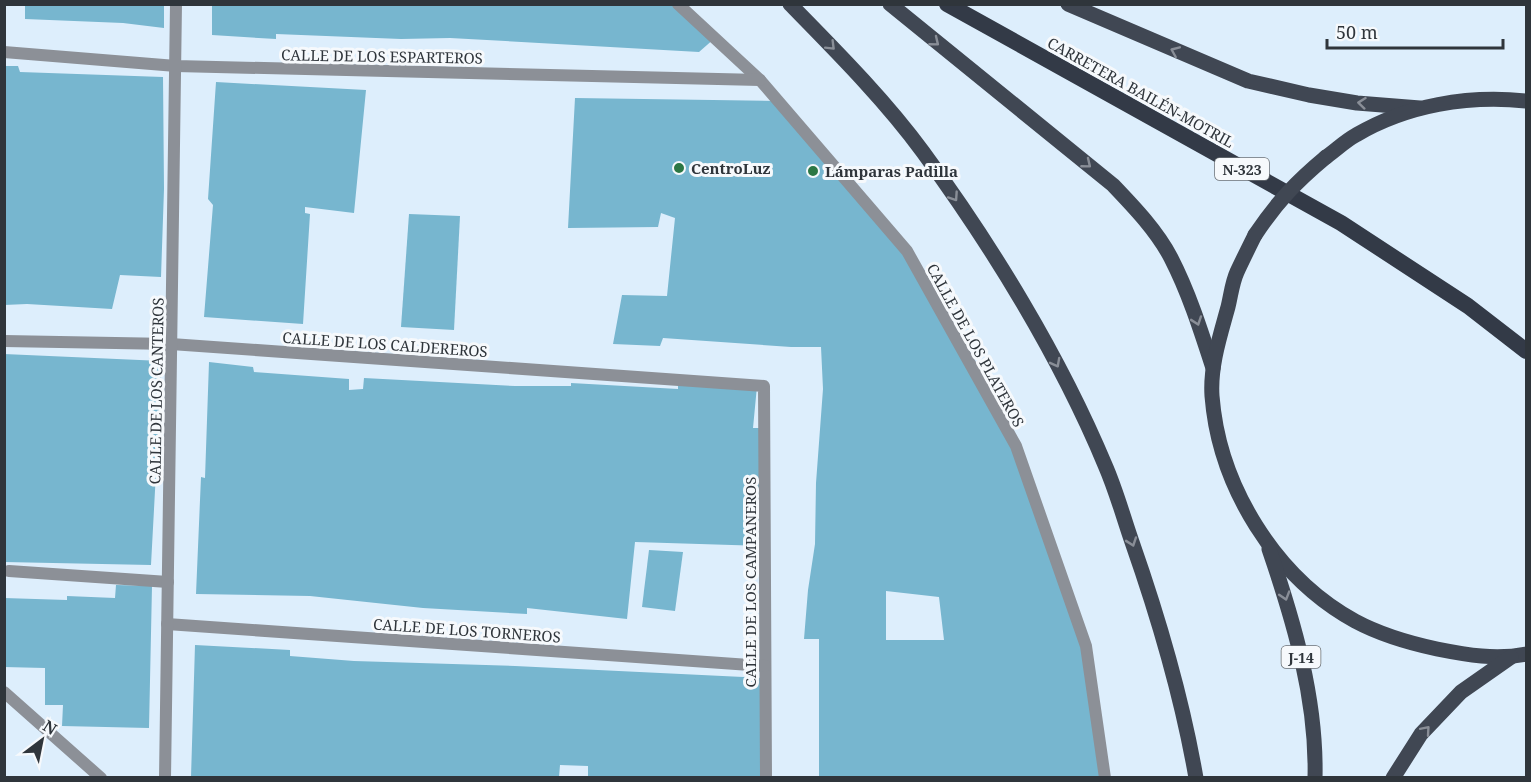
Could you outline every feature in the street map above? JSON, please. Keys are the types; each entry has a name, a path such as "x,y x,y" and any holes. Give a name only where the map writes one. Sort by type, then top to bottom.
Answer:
{"highway":[{"name":"CARRETERA BAILÉN-MOTRIL","path":"947,4 1341,224 1468,306 1527,351"}],"main road":[{"path":"790,4 848,63 922,151 986,243 1056,361 1106,465 1156,612 1188,732 1196,777"},
{"path":"890,4 1113,185 1131,204 1171,257 1197,318 1213,368"},
{"path":"1068,4 1248,81 1357,103 1420,108"},
{"path":"1519,655 1460,654 1414,644 1386,635 1356,621 1311,590 1292,572 1266,541 1242,498 1222,450 1212,395 1213,368 1236,274 1275,205 1299,179 1356,135 1420,108 1450,101 1487,99 1527,101"},
{"name":"J-14","path":"1266,541 1286,598 1305,675 1315,757 1315,777"},
{"path":"1393,777 1421,734 1461,692 1519,655"}],"street":[{"name":"CALLE DE LOS CANTEROS","path":"165,777 176,4"},
{"name":"CALLE DE LOS PLATEROS","path":"678,4 760,80 907,251 1016,446 1086,646 1105,777"},
{"name":"CALLE DE LOS ESPARTEROS","path":"4,52 176,66 760,80"},
{"name":"CALLE DE LOS CALDEREROS","path":"4,341 171,344 764,386"},
{"name":"CALLE DE LOS CAMPANEROS","path":"764,386 766,777"},
{"path":"9,570 168,582"},
{"name":"CALLE DE LOS TORNEROS","path":"167,624 765,666"},
{"path":"4,692 101,777"}],"building":[{"path":"25,4 164,4 164,28 123,23 25,19"},
{"path":"212,4 678,4 715,38 699,52 450,38 401,39 276,34 276,39 212,35"},
{"path":"4,66 18,66 20,72 163,77 164,189 161,277 120,275 112,309 27,304 4,305"},
{"path":"216,82 366,90 354,213 305,207 305,213 310,214 303,324 204,317 213,205 208,199"},
{"path":"575,98 777,101 907,251 1000,418 1086,646 1104,777 819,777 819,639 804,639 815,544 816,483 823,389 821,347 663,338 660,346 613,344 622,295 667,296 675,218 661,213 658,227 568,228","holes":["886,591 939,597 944,640 886,640"]},
{"path":"409,214 460,216 454,330 401,327"},
{"path":"4,354 162,361 151,565 4,562 4,421 6,407 4,406"},
{"path":"209,362 253,367 254,372 349,379 349,390 363,389 364,378 515,386 571,386 571,383 678,389 678,380 757,386 753,428 764,428 765,546 635,542 627,619 527,608 527,614 423,608 310,596 196,594 201,477 205,478"},
{"path":"649,550 683,552 675,611 642,607"},
{"path":"116,585 152,586 149,728 62,726 63,705 45,705 45,668 4,667 4,598 67,600 67,596 115,598"},
{"path":"195,645 290,650 290,656 354,661 765,678 766,777 588,777 588,766 560,765 559,777 191,777"}],"place":[{"name":"CentroLuz","path":"679,168"},
{"name":"Lámparas Padilla","path":"813,171"}]}
